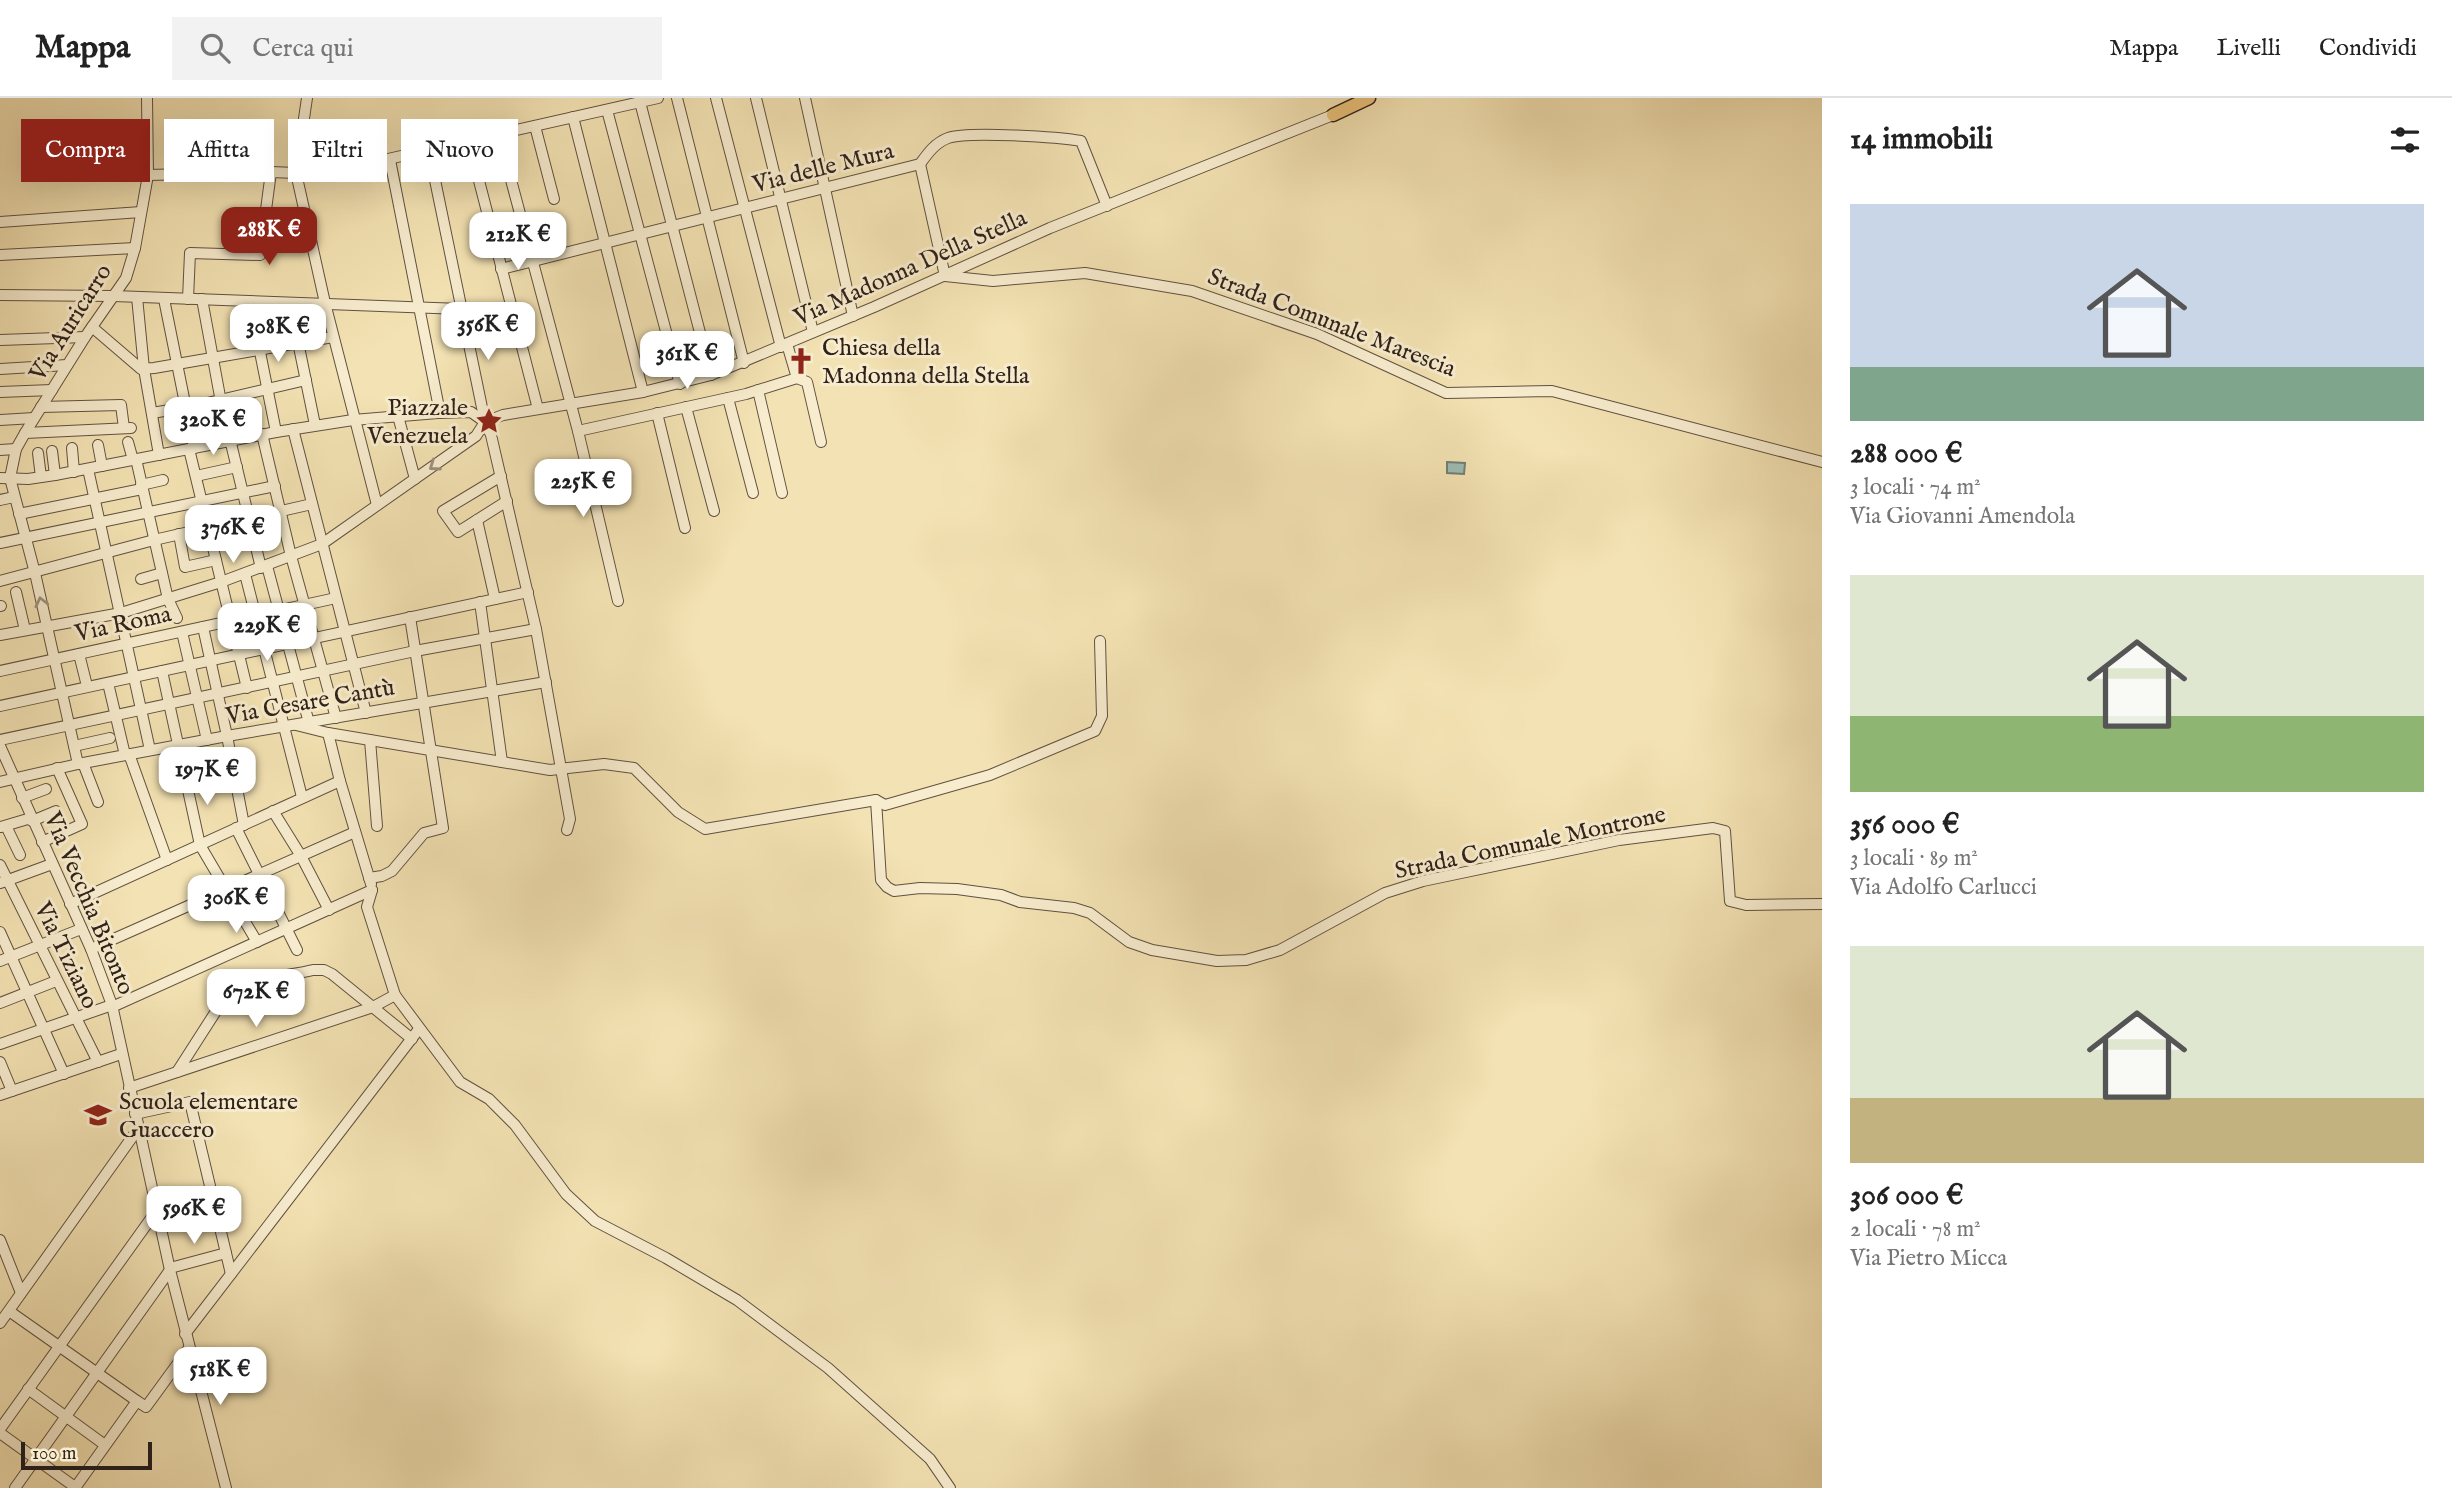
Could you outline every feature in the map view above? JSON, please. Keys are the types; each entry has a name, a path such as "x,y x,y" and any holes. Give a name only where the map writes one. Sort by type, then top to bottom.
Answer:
{"main road":[{"path":"1333,115 1348,98"},
{"path":"1333,115 1369,98"}],"street":[{"name":"Via Auricarro","path":"147,98 147,119"},
{"path":"304,119 307,98"},
{"path":"518,130 658,98"},
{"path":"677,98 744,363"},
{"path":"716,98 744,208 784,345 797,378"},
{"path":"756,98 813,332"},
{"path":"805,98 853,316"},
{"path":"640,102 711,375"},
{"path":"607,110 680,384"},
{"name":"Via Madonna Della Stella","path":"485,422 503,415 643,392 711,375 853,316 1050,228 1333,115"},
{"path":"573,117 643,392"},
{"path":"535,126 554,199"},
{"name":"Via delle Mura","path":"502,269 920,164 932,147 949,137 1018,136 1081,141 1107,206"},
{"path":"387,160 401,157"},
{"path":"390,160 440,413"},
{"path":"920,164 945,276"},
{"name":"Via Auricarro","path":"98,802 74,746 26,538 14,497 5,478 16,449 34,418 126,278 135,248 147,182"},
{"path":"188,299 190,253 260,255 270,182"},
{"path":"298,182 353,420 377,505"},
{"path":"435,182 485,422 491,435 536,629 570,818 567,830"},
{"path":"479,182 538,409"},
{"path":"512,182 578,431 618,601"},
{"path":"0,222 141,212"},
{"path":"0,256 135,248"},
{"name":"Strada Comunale Marescia","path":"945,276 993,281 1084,274 1192,290 1317,334 1446,393 1552,391 1822,462"},
{"path":"0,295 114,296 461,309"},
{"path":"137,297 144,369 159,455"},
{"path":"164,299 186,408 195,476 247,688"},
{"path":"202,299 221,400 249,517 279,611 309,723"},
{"path":"250,302 276,432"},
{"path":"290,303 315,425"},
{"path":"92,327 125,357 144,369 333,337"},
{"path":"0,340 85,337"},
{"path":"0,369 67,365"},
{"path":"578,431 728,398 797,378 807,382 821,442"},
{"path":"186,408 306,380"},
{"path":"0,392 52,390"},
{"path":"758,390 782,493"},
{"path":"728,398 753,493"},
{"path":"25,433 127,428 121,405 41,407"},
{"path":"686,407 714,511"},
{"path":"152,413 170,410"},
{"path":"5,478 55,475 262,434 353,420 471,412 485,422"},
{"path":"657,413 685,528"},
{"path":"398,416 415,479"},
{"path":"0,420 34,418"},
{"path":"0,635 121,613 221,582 322,544 476,436 485,422"},
{"path":"293,429 366,713"},
{"path":"262,434 291,556 336,718"},
{"path":"128,442 142,487 168,599 177,618"},
{"path":"98,445 102,466"},
{"path":"0,450 16,449"},
{"path":"72,449 74,471"},
{"path":"52,451 55,475"},
{"path":"38,453 41,477"},
{"path":"195,476 237,467"},
{"path":"88,469 150,750"},
{"path":"501,476 443,511 458,532 507,501"},
{"path":"19,514 163,480"},
{"path":"0,543 275,486"},
{"path":"0,500 14,497"},
{"path":"0,581 154,540 312,504"},
{"path":"477,520 495,599"},
{"path":"179,534 185,567 216,560"},
{"path":"141,579 162,573"},
{"path":"244,574 302,797"},
{"path":"16,592 25,630"},
{"path":"0,706 528,592"},
{"name":"Via Roma","path":"0,671 127,643 150,633 182,632 336,598"},
{"path":"480,603 502,762"},
{"path":"369,878 392,871 424,833 443,828 410,617"},
{"path":"203,627 227,736 240,827 297,950"},
{"path":"0,740 415,651 536,629"},
{"path":"182,632 207,740"},
{"path":"296,725 328,733 550,770 604,764 634,768 678,812 705,829 876,800 885,805 990,775 1096,731 1102,716 1100,642"},
{"path":"79,654 86,682"},
{"path":"162,671 200,845 257,942"},
{"path":"108,682 127,755 167,860"},
{"name":"Via Cesare Cantù","path":"0,782 150,750 546,682"},
{"path":"328,733 372,890 367,907 395,995 460,1082 489,1099 515,1125 566,1194 595,1221 666,1258 737,1300 808,1353 874,1407 930,1459 950,1488"},
{"path":"74,746 110,738"},
{"path":"370,740 377,826"},
{"name":"Via Vecchia Bitonto","path":"0,746 91,949 112,1006 185,1334 226,1488"},
{"path":"41,842 82,824 57,768"},
{"path":"70,904 340,781"},
{"path":"22,798 46,789"},
{"name":"Strada Comunale Montrone","path":"876,800 881,880 894,891 920,888 968,891 1001,895 1020,902 1074,908 1090,913 1129,942 1152,950 1217,961 1246,960 1280,950 1385,894 1423,881 1619,840 1713,828 1725,831 1730,901 1746,905 1822,904"},
{"path":"20,855 3,827 56,811"},
{"path":"273,811 301,856 329,910"},
{"path":"91,949 355,832"},
{"path":"4,882 52,864"},
{"name":"Via Tiziano","path":"0,865 4,882 40,946 98,1062"},
{"path":"0,1044 112,1006 372,890"},
{"path":"0,961 81,929"},
{"path":"0,932 64,1074"},
{"path":"177,1072 227,994 234,989 313,970 324,970 332,974 412,1039"},
{"path":"0,1003 57,981"},
{"path":"129,1088 373,1007 395,995"},
{"path":"185,1334 419,1029"},
{"path":"0,1095 121,1054"},
{"path":"0,1062 12,1091"},
{"path":"135,1114 190,1102 231,1274"},
{"path":"0,1323 138,1129"},
{"path":"137,1401 75,1488 0,1431 156,1210"},
{"path":"0,1240 22,1293"},
{"path":"15,1488 170,1269 226,1253"},
{"path":"9,1311 146,1407 189,1348"},
{"path":"28,1389 105,1445"}],"water":[{"path":"1447,462 1465,463 1464,474 1447,473"}],"place":[{"name":"Chiesa della Madonna della Stella","path":"801,361"},
{"name":"Piazzale Venezuela","path":"489,421"},
{"name":"Scuola elementare Guaccero","path":"98,1115"}]}
